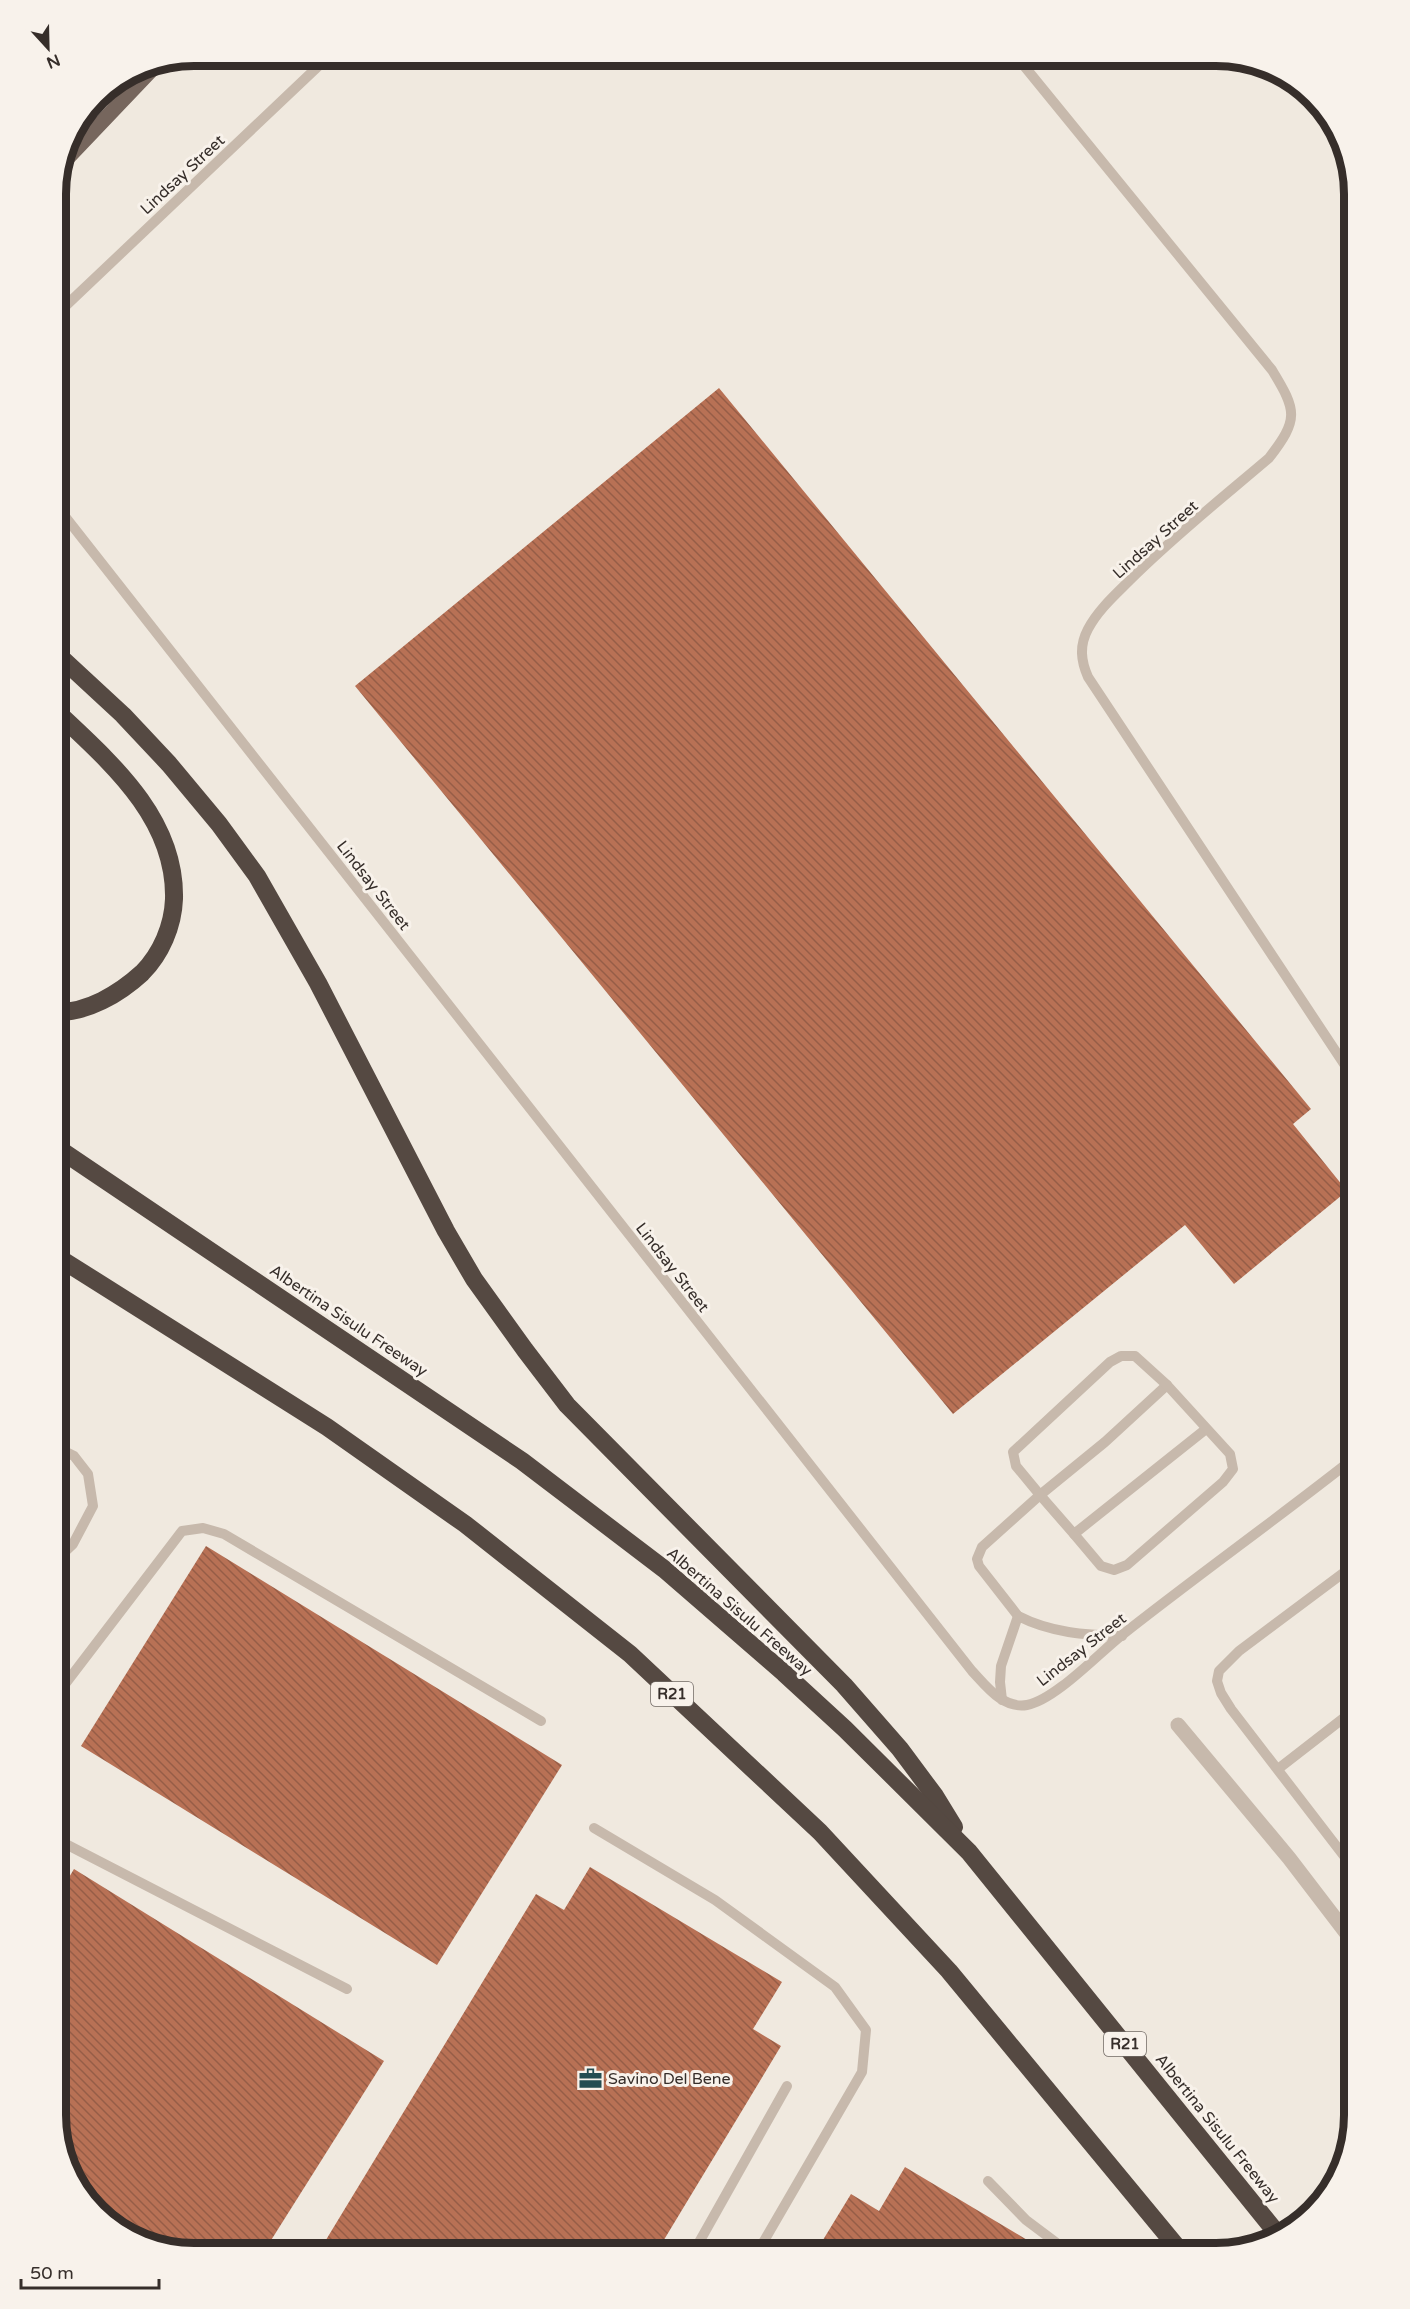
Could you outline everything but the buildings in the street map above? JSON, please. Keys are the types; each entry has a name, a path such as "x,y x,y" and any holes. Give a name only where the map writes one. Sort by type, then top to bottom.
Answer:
{"highway":[{"path":"66,662 123,715 169,764 219,824 257,876 318,983 446,1231 474,1279 525,1350 567,1405 844,1685 900,1749 935,1796 969,1852"},
{"path":"66,722 114,767 149,812 161,835 172,867 174,905 165,939 152,961 138,977 108,998 77,1010 66,1011"},
{"name":"Albertina Sisulu Freeway","path":"66,1154 522,1461 654,1562 727,1623 836,1721 969,1852 1274,2229"},
{"name":"R21","path":"66,1262 336,1434 465,1524 630,1654 820,1832 949,1971 1174,2243"}],"main road":[{"path":"73,152 146,76"}],"street":[{"path":"1178,1725 1289,1858 1344,1930"}],"lane":[{"name":"Lindsay Street","path":"66,306 318,66"},
{"name":"Lindsay Street","path":"1024,66 1272,370 1292,409 1291,422 1269,458 1155,555 1103,607 1088,630 1082,647 1082,661 1088,678 1344,1063"},
{"name":"Lindsay Street","path":"66,518 972,1671 1002,1701 1019,1706 1047,1697 1122,1635 1344,1466"},
{"path":"1120,1356 1135,1356 1167,1385 1230,1455 1233,1469 1223,1482 1127,1564 1114,1570 1101,1566 1016,1466 1013,1452 1110,1362 1120,1356"},
{"path":"1122,1635 1080,1635 1037,1626 1018,1616 979,1566 977,1559 982,1547 1105,1442 1167,1385"},
{"path":"1074,1534 1206,1429"},
{"path":"66,1452 74,1456 88,1474 93,1506 73,1544 66,1551"},
{"path":"66,1683 182,1531 203,1528 224,1534 541,1721"},
{"path":"1343,1853 1221,1693 1217,1681 1219,1671 1239,1651 1344,1572"},
{"path":"1002,1701 1001,1666 1018,1616"},
{"path":"1278,1769 1344,1718"},
{"path":"594,1828 715,1900 835,1987 866,2030 862,2072 763,2243"},
{"path":"66,1844 347,1989"},
{"path":"699,2243 787,2086"},
{"path":"988,2181 1026,2220 1057,2243"}],"place":[{"name":"Savino Del Bene","path":"590,2078"}]}
